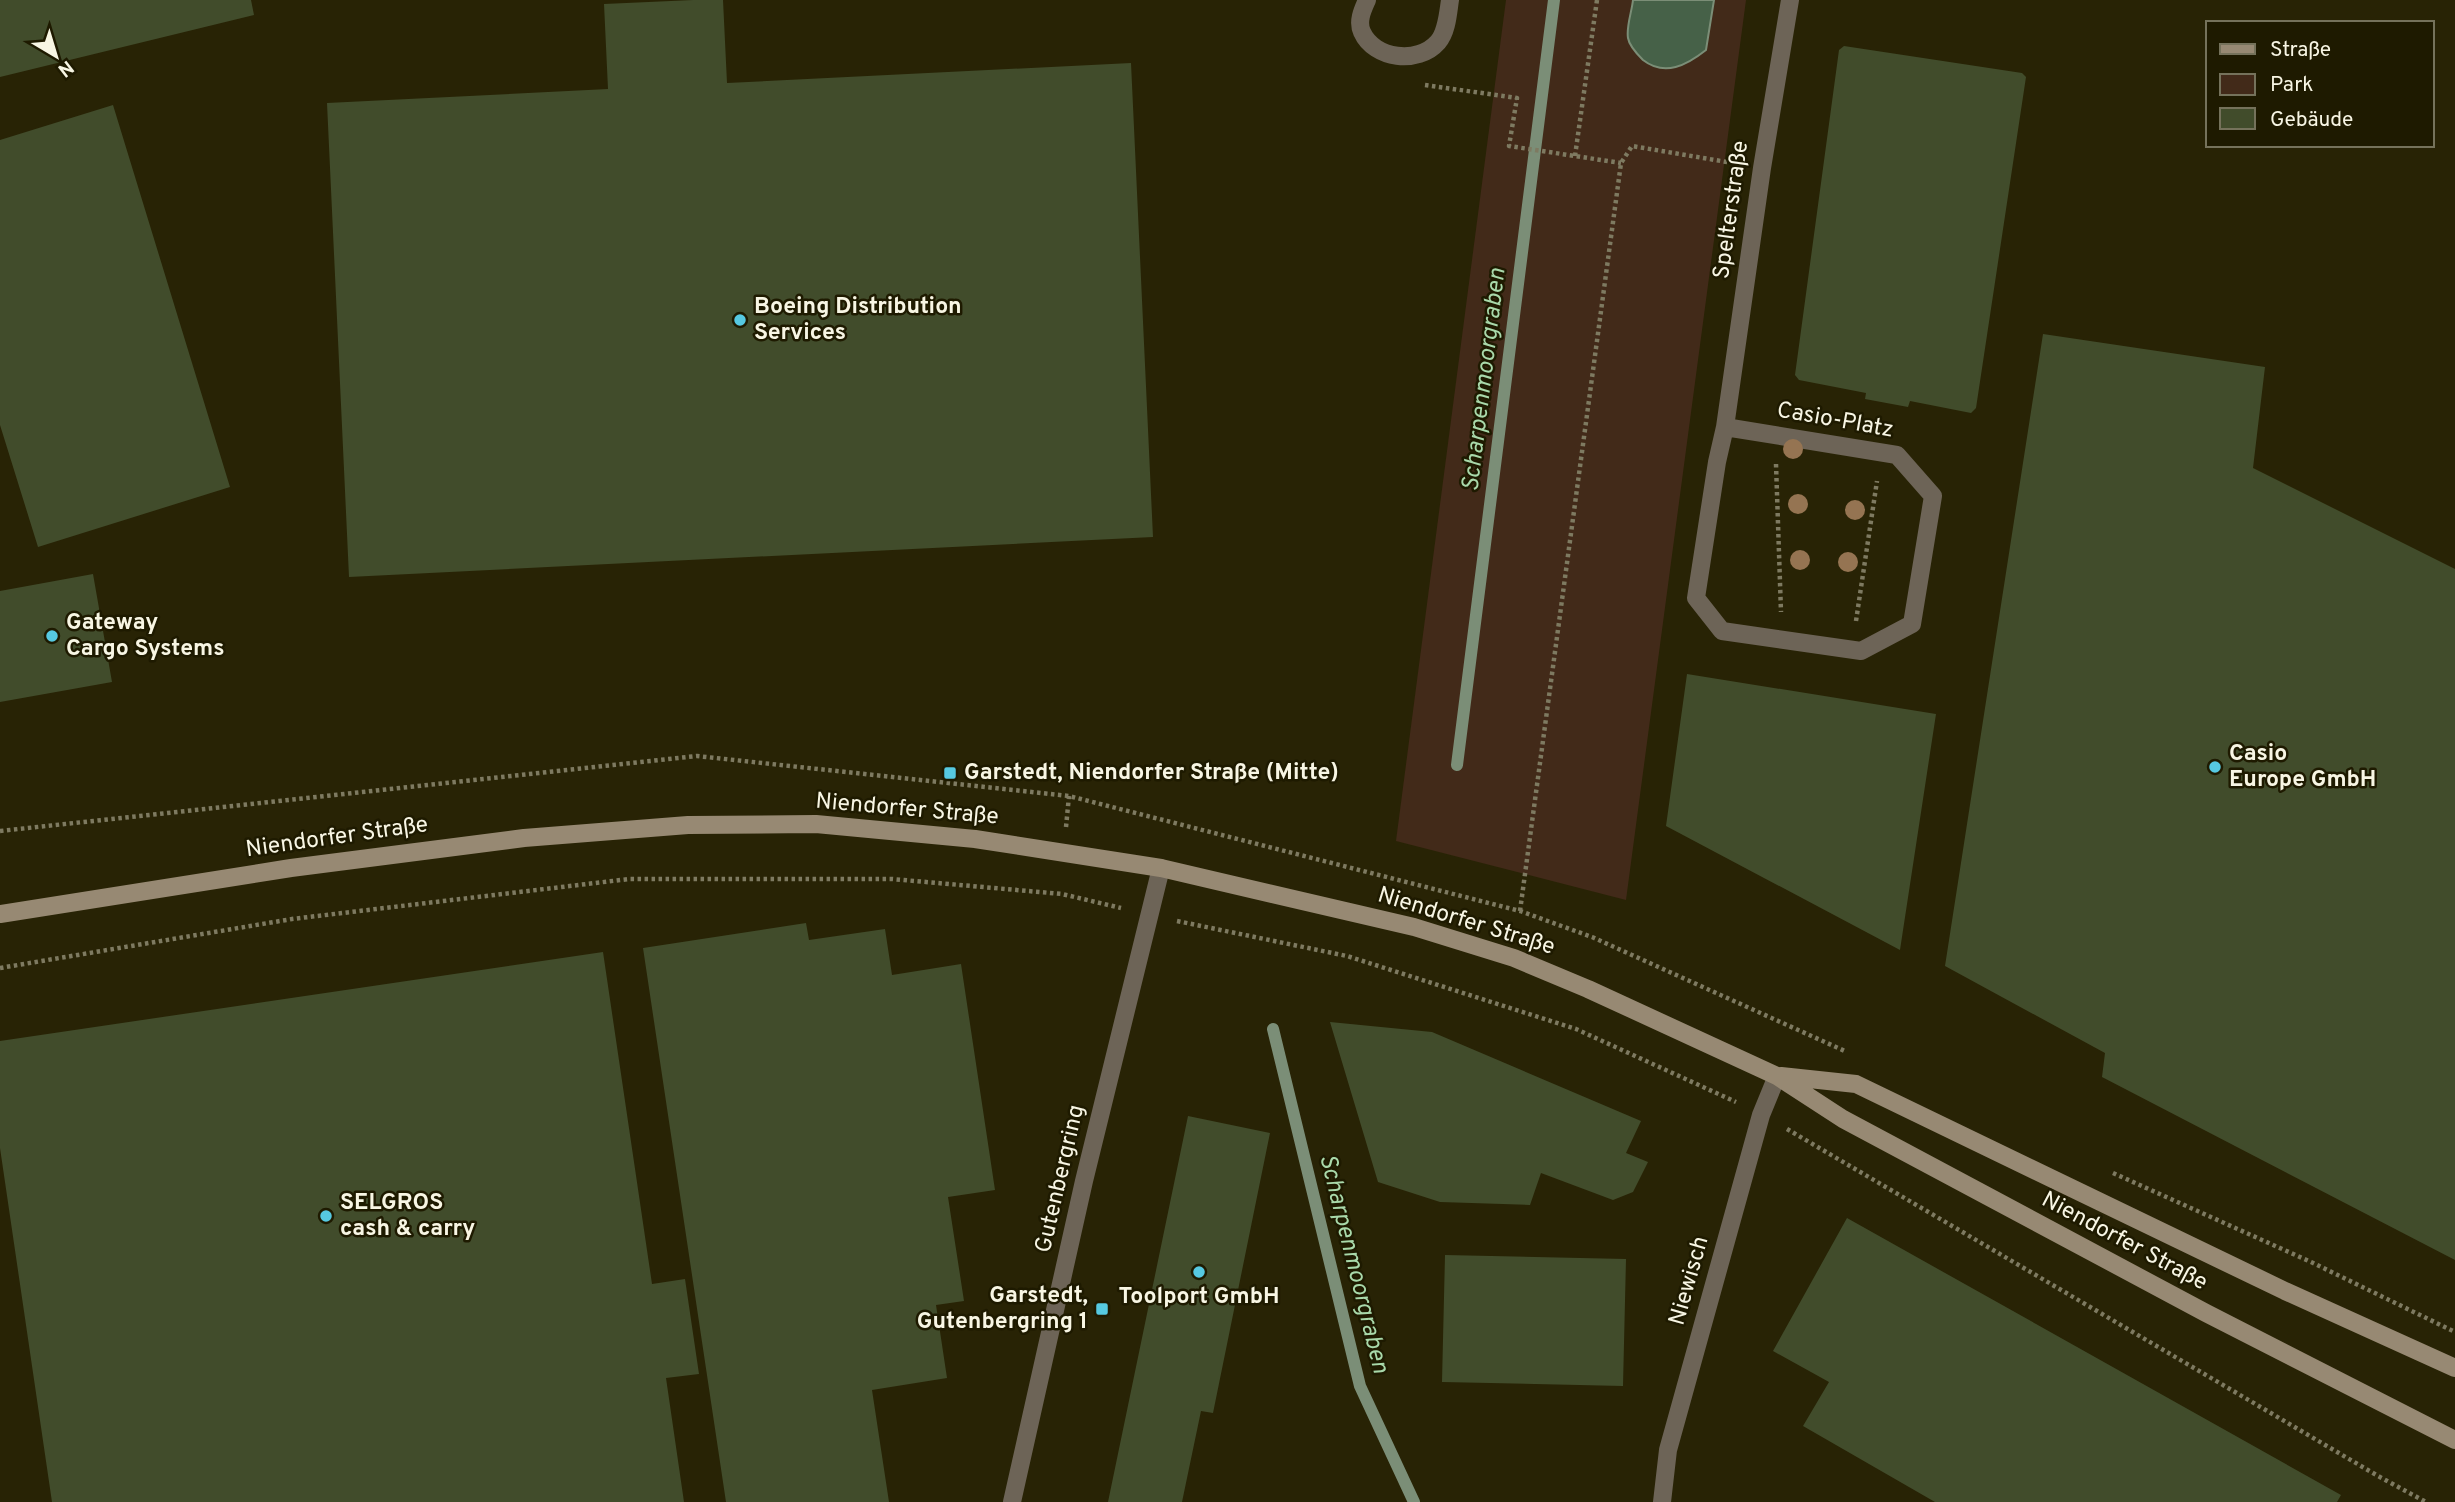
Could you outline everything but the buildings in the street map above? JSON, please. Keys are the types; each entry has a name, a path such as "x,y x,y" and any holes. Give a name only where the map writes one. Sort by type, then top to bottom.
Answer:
{"main road":[{"name":"Niendorfer Straße","path":"0,914 291,868 524,838 688,825 816,824 949,836 1161,868 1414,927 1514,958 1588,989 1777,1076 1843,1119 2206,1313 2455,1440"},
{"name":"Niendorfer Straße","path":"1777,1076 1856,1084 2285,1291 2455,1368"}],"street":[{"path":"1367,0 1361,14 1361,31 1373,47 1393,56 1415,56 1438,43 1447,22 1450,0"},
{"name":"Spelterstraße","path":"1725,427 1762,168 1790,0"},
{"name":"Casio-Platz","path":"1725,427 1775,435 1897,455 1933,496 1912,624 1861,651 1851,650 1722,631 1696,598 1725,427"},
{"name":"Gutenbergring","path":"1012,1502 1084,1181 1161,868"},
{"name":"Niewisch","path":"1662,1502 1668,1450 1761,1115 1777,1076"}],"path":[{"path":"1575,156 1597,0"},
{"path":"1420,84 1517,98 1509,146 1621,163"},
{"path":"1520,911 1621,163 1632,146 1762,168"},
{"path":"1775,435 1782,640"},
{"path":"1851,650 1881,453"},
{"path":"0,831 697,756 1069,796 1520,911 1592,937 1857,1056"},
{"path":"0,968 292,919 629,879 892,879 1062,894 1082,899"},
{"path":"1203,926 1347,956 1576,1029 1726,1096"},
{"path":"1806,1139 2426,1502"},
{"path":"2109,1171 2311,1262 2455,1332"}],"green space":[{"path":"1506,0 1746,0 1626,900 1396,841"}],"shaded area":[{"path":"1633,0 1714,0 1706,50 1676,67 1659,68 1643,60 1628,38"}],"waterway":[{"name":"Scharpenmoorgraben","path":"1457,765 1554,0"},
{"name":"Scharpenmoorgraben","path":"1273,1029 1360,1386 1414,1502"}],"place":[{"name":"Boeing Distribution Services","path":"740,320"},
{"name":"Gateway Cargo Systems","path":"52,636"},
{"name":"Casio Europe GmbH","path":"2215,767"},
{"name":"Garstedt, Niendorfer Straße (Mitte)","path":"950,773"},
{"name":"SELGROS cash & carry","path":"326,1216"},
{"name":"Toolport GmbH","path":"1199,1272"},
{"name":"Garstedt, Gutenbergring 1","path":"1102,1309"}]}
